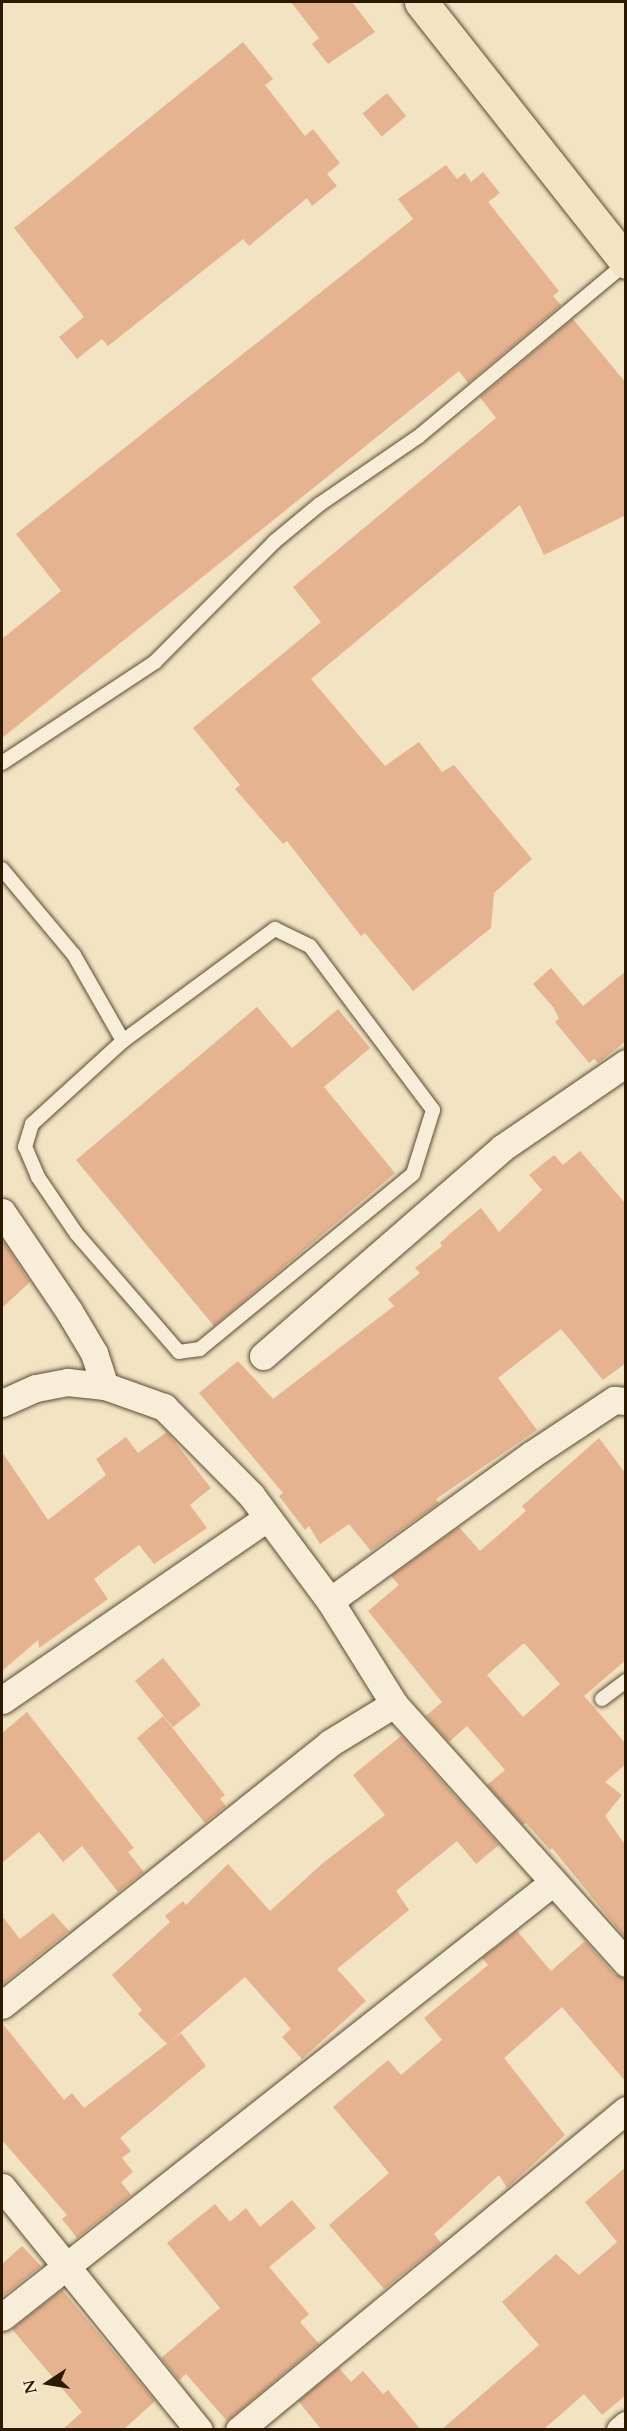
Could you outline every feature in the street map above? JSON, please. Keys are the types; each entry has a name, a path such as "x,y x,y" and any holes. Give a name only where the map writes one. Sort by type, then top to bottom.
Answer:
{"main road":[{"path":"421,2 626,262"}],"street":[{"path":"263,1356 502,1148 626,1063"},
{"path":"2,1212 69,1311 94,1353 105,1386"},
{"path":"2,1403 36,1388 67,1382 105,1386 164,1407 238,1482 267,1518 330,1601 394,1704 626,1963"},
{"path":"330,1601 531,1455 614,1400 626,1401"},
{"path":"2,1700 267,1518"},
{"path":"2,2005 330,1743 394,1704"},
{"path":"2,2317 552,1883"},
{"path":"239,2430 626,2110"},
{"path":"2,2187 68,2264 199,2430"},
{"path":"620,2430 626,2425"}],"lane":[{"path":"2,763 155,662 274,542 320,504 417,437 626,262"},
{"path":"2,869 74,955 123,1041"},
{"path":"275,929 310,946 433,1110 414,1174 200,1349 179,1352 76,1233 38,1177 25,1147 32,1124 123,1041 275,929"},
{"path":"602,1699 626,1681"}],"building":[{"path":"291,2 352,2 375,32 328,64 312,44 319,38"},
{"path":"243,42 273,79 265,85 305,136 313,129 340,163 327,174 337,186 312,206 307,198 249,246 243,239 108,346 102,339 77,359 59,337 84,317 14,228"},
{"path":"387,93 406,116 382,137 362,114"},
{"path":"446,165 457,179 465,173 471,182 483,172 500,193 488,202 559,291 553,296 561,305 468,383 459,371 2,738 2,639 61,591 16,534 413,219 398,199"},
{"path":"573,319 626,383 626,515 544,555 520,505 311,679 385,766 419,742 442,772 454,765 532,859 494,893 491,928 413,991 365,933 361,936 287,841 283,844 235,789 240,785 193,728 321,622 293,587 496,418 480,397"},
{"path":"551,968 583,1006 626,971 626,1041 598,1063 594,1059 589,1063 555,1022 559,1018 553,1007 533,984"},
{"path":"257,1007 292,1048 338,1009 370,1048 324,1087 395,1173 214,1326 76,1160"},
{"path":"580,1151 626,1204 626,1363 603,1380 561,1329 498,1378 537,1430 436,1499 439,1503 371,1551 349,1524 320,1544 309,1526 305,1530 279,1496 283,1493 199,1393 238,1361 273,1399 394,1306 388,1299 420,1273 415,1268 442,1246 440,1243 481,1208 499,1232 542,1190 529,1175 554,1155 563,1165"},
{"path":"2,1239 30,1282 2,1308"},
{"path":"167,1432 211,1488 190,1505 207,1528 154,1564 139,1545 94,1579 108,1599 39,1648 38,1640 2,1671 2,1452 48,1520 106,1475 96,1459 126,1437 138,1453"},
{"path":"599,1438 626,1474 626,1660 584,1696 626,1744 626,1764 605,1782 622,1795 605,1816 626,1846 626,1939 552,1848 550,1850 526,1823 523,1825 487,1785 505,1770 467,1726 449,1742 426,1716 442,1702 368,1611 399,1585 391,1576 459,1527 480,1551 526,1511 522,1506","holes":["524,1643 560,1684 523,1717 487,1675"]},
{"path":"163,1658 201,1705 173,1727 135,1681"},
{"path":"27,1712 134,1848 128,1852 144,1872 118,1892 82,1846 63,1862 39,1832 2,1863 2,1733"},
{"path":"163,1716 225,1795 220,1799 226,1806 205,1823 137,1738"},
{"path":"401,1736 499,1845 476,1864 457,1841 396,1891 409,1910 337,1969 366,2001 302,2059 282,2037 291,2029 245,1977 167,2044 138,2014 142,2010 112,1975 170,1922 165,1916 183,1901 186,1905 228,1864 270,1911 323,1863 385,1815 353,1775"},
{"path":"53,1913 69,1931 2,1985 2,1916 20,1939"},
{"path":"517,1931 551,1971 585,1941 614,1974 626,1978 626,2082 562,2007 504,2058 565,2135 507,2188 499,2175 434,2234 441,2243 384,2289 329,2225 389,2173 333,2107 388,2060 401,2075 442,2040 424,2018 488,1965 482,1958"},
{"path":"2,2023 64,2100 72,2093 84,2108 181,2033 206,2066 120,2138 131,2151 122,2158 133,2172 121,2182 131,2195 77,2238 62,2219 67,2215 2,2140"},
{"path":"626,2167 626,2395 602,2415 584,2394 543,2430 441,2430 539,2345 502,2302 556,2254 579,2275 617,2242 585,2202"},
{"path":"292,2200 316,2228 269,2267 309,2314 300,2322 319,2344 227,2421 186,2374 179,2380 161,2358 220,2308 167,2243 215,2204 230,2222 246,2208 260,2227"},
{"path":"22,2246 41,2266 2,2297 2,2264"},
{"path":"62,2290 155,2401 123,2430 62,2430 82,2412 12,2329"},
{"path":"339,2368 351,2382 363,2371 383,2394 388,2390 421,2430 322,2430 298,2401"}]}
